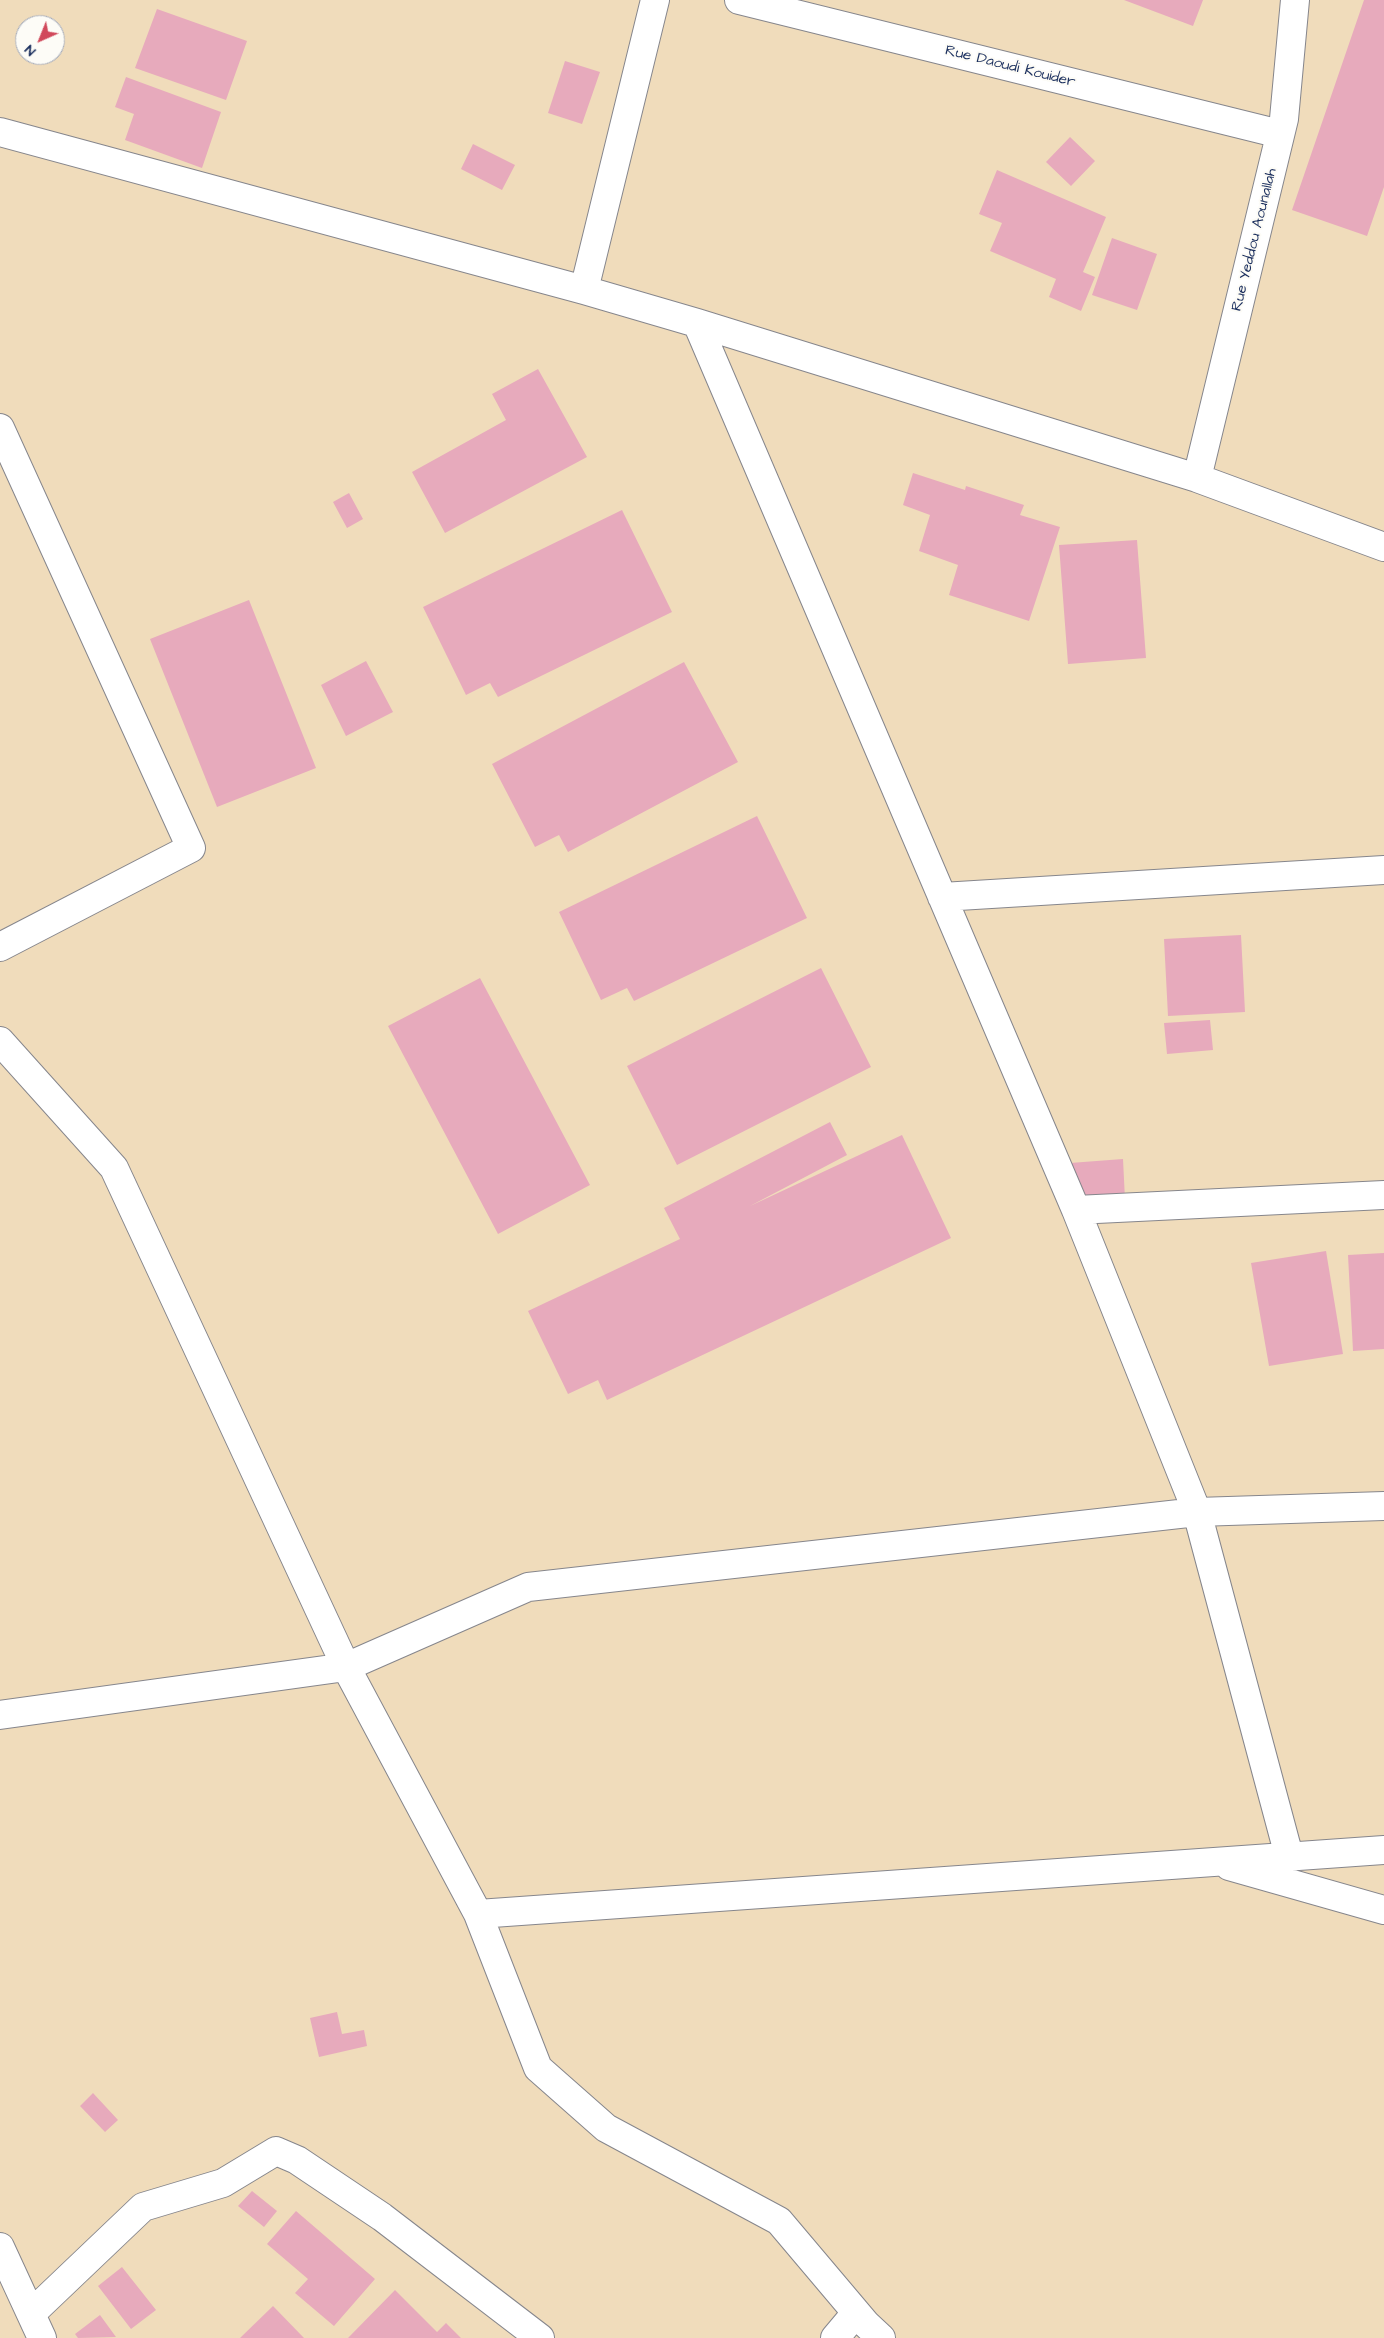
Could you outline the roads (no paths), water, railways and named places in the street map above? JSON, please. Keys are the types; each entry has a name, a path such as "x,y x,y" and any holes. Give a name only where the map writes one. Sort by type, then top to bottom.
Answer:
{"street":[{"path":"584,290 654,0"},
{"name":"Rue Daoudi Kouider","path":"739,0 1280,134"},
{"name":"Rue Yeddou Aounallah","path":"1198,478 1284,119 1295,0"},
{"path":"0,132 584,290 697,323 1198,478 1384,547"},
{"path":"697,323 1076,1210 1197,1512 1289,1856"},
{"path":"0,428 191,848 0,947"},
{"path":"942,897 1384,870"},
{"path":"0,1041 114,1168 346,1667 478,1914 538,2068 606,2128 779,2221 856,2313 880,2338"},
{"path":"1076,1210 1384,1195"},
{"path":"0,1715 346,1667 528,1586 1197,1512 1384,1506"},
{"path":"478,1914 1384,1850"},
{"path":"1209,1861 1384,1910"},
{"path":"37,2308 143,2207 223,2183 276,2151 297,2160 382,2217 540,2338"},
{"path":"5,2257 57,2338"},
{"path":"5,2257 42,2338"},
{"path":"835,2338 856,2313"}]}
